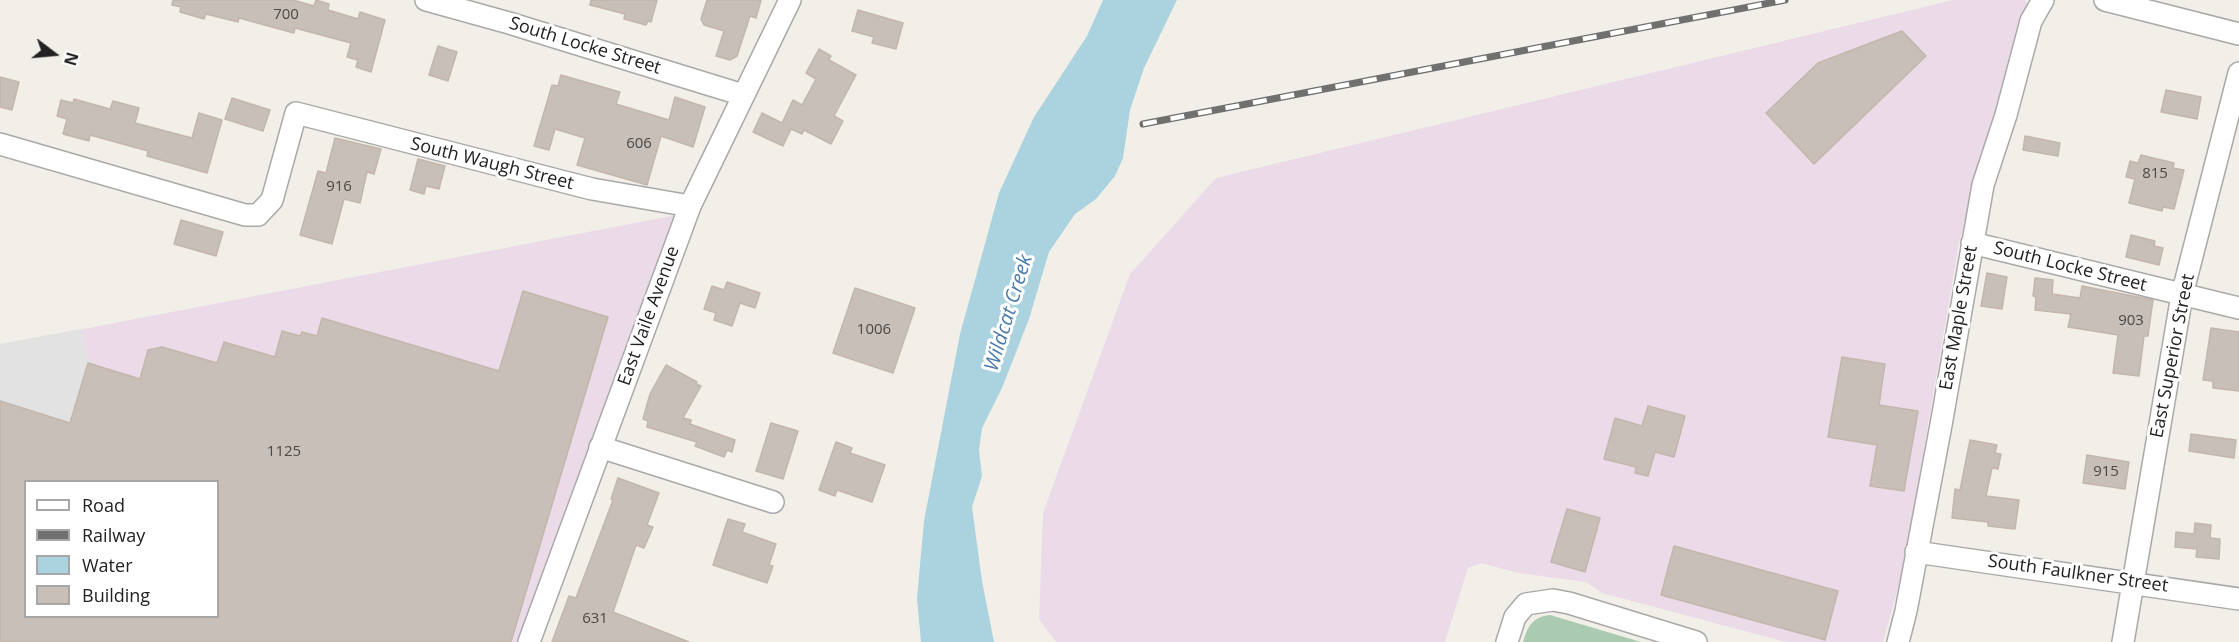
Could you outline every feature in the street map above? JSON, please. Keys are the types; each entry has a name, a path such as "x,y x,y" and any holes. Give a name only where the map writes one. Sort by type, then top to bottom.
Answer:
{"street":[{"name":"South Locke Street","path":"426,0 743,95"},
{"name":"East Vaile Avenue","path":"529,642 690,206 790,0"},
{"name":"East Maple Street","path":"1898,642 1906,611 1941,424 1983,185 2006,115 2031,21 2043,0"},
{"path":"2105,0 2239,34"},
{"name":"East Superior Street","path":"2123,642 2182,295 2239,73"},
{"name":"South Waugh Street","path":"0,144 245,215 258,215 272,200 296,113 592,189 690,206"},
{"name":"South Locke Street","path":"1972,243 2239,308"},
{"path":"600,447 773,502"},
{"name":"South Faulkner Street","path":"1916,552 2239,598"},
{"path":"1507,642 1515,617 1526,604 1553,600 1696,642"}],"shaded area":[{"path":"1953,0 2024,0 2027,2 1959,243 1904,566 1883,642 1786,642 1602,593 1586,582 1518,573 1481,563 1468,568 1445,642 1056,642 1039,619 1043,513 1130,274 1216,178"},
{"path":"687,213 529,642 0,642 0,345"},
{"path":"81,329 89,363 70,423 0,401 0,344"}],"green space":[{"path":"1550,615 1641,642 1523,642 1535,620"}],"water":[{"name":"Wildcat Creek","path":"1103,0 1177,0 1144,68 1130,110 1123,158 1115,176 1096,199 1075,214 1049,252 1029,319 1002,388 982,428 979,450 982,476 972,507 982,581 994,642 921,642 917,598 924,521 960,334 999,193 1034,117 1087,36"}],"building":[{"path":"173,0 293,0 314,6 316,0 329,4 328,10 358,19 360,12 385,20 371,72 356,67 358,60 347,57 351,43 295,28 294,33 239,18 238,22 206,14 204,19 180,12 181,7 172,5"},
{"path":"591,0 657,0 651,22 648,21 646,25 624,19 625,14 590,5"},
{"path":"707,0 761,0 756,18 750,16 737,56 730,60 716,56 724,31 704,25 701,19"},
{"path":"858,10 903,23 896,49 872,43 874,37 852,31"},
{"path":"1902,31 1926,56 1814,164 1766,113 1818,63"},
{"path":"438,46 457,52 448,81 429,75"},
{"path":"819,49 831,56 829,60 856,75 834,116 843,121 831,144 804,130 802,134 791,129 783,146 753,132 762,113 782,123 793,100 802,105 816,79 806,73"},
{"path":"561,75 620,92 616,104 669,120 675,97 705,107 693,147 661,136 647,185 577,165 585,138 555,129 549,150 534,146 552,85 558,86"},
{"path":"0,77 19,82 12,110 0,107"},
{"path":"2166,90 2201,97 2197,119 2161,112"},
{"path":"232,98 270,110 263,131 225,119"},
{"path":"74,99 110,109 113,101 139,108 135,123 192,138 199,113 222,120 207,173 147,156 148,151 90,135 89,141 63,134 67,119 57,116 61,100 73,103"},
{"path":"2025,136 2060,143 2058,156 2023,150"},
{"path":"335,138 381,149 374,174 367,172 360,203 344,199 332,244 300,235 318,171 326,173"},
{"path":"2141,155 2174,163 2173,168 2184,170 2174,209 2163,207 2162,211 2129,203 2135,179 2126,177 2130,161 2138,163"},
{"path":"418,159 445,166 439,189 426,186 424,194 410,190"},
{"path":"181,220 223,232 216,256 174,244"},
{"path":"2131,235 2155,241 2154,246 2163,248 2159,265 2126,257"},
{"path":"1987,273 2007,277 2002,309 1981,306"},
{"path":"2035,278 2053,280 2052,294 2080,298 2082,286 2153,300 2148,336 2144,336 2139,376 2113,373 2118,335 2068,327 2071,314 2035,310 2036,297 2033,296"},
{"path":"727,282 760,293 755,308 740,303 732,326 714,320 716,313 704,309 712,286 724,290"},
{"path":"855,288 915,308 893,373 833,353"},
{"path":"523,291 608,317 511,642 0,642 0,401 70,423 88,363 140,379 148,350 162,347 217,363 224,342 275,357 282,331 300,336 302,332 317,336 322,318 499,371"},
{"path":"2211,328 2239,332 2239,391 2213,388 2213,381 2203,380"},
{"path":"1842,357 1885,364 1879,405 1918,411 1904,491 1870,486 1877,445 1828,437"},
{"path":"666,365 701,386 683,418 691,420 690,424 735,440 732,452 727,450 724,457 695,446 697,442 647,427 648,421 643,419 650,394"},
{"path":"1648,406 1685,416 1674,457 1655,452 1648,476 1635,473 1636,467 1604,459 1615,418 1642,426"},
{"path":"771,423 798,431 783,479 756,471"},
{"path":"2191,434 2236,440 2234,458 2189,451"},
{"path":"1970,440 1997,445 1995,453 2001,454 1998,469 1992,468 1986,496 2019,500 2015,529 1988,526 1988,522 1952,518 1955,489 1960,490"},
{"path":"836,442 852,448 850,453 885,465 872,502 837,490 835,496 819,490"},
{"path":"2087,455 2129,462 2125,489 2083,483"},
{"path":"618,478 659,493 647,525 653,527 644,548 636,545 613,612 689,642 552,642 569,596 576,598 613,500 611,499"},
{"path":"1567,509 1600,518 1585,572 1551,562"},
{"path":"728,519 745,524 742,532 776,544 769,565 773,566 767,583 713,565"},
{"path":"2195,523 2211,525 2210,538 2220,539 2219,559 2196,557 2197,549 2175,547 2176,532 2194,534"},
{"path":"1674,546 1838,591 1825,640 1661,595"}],"railway":[{"path":"1143,124 1785,0"}]}
